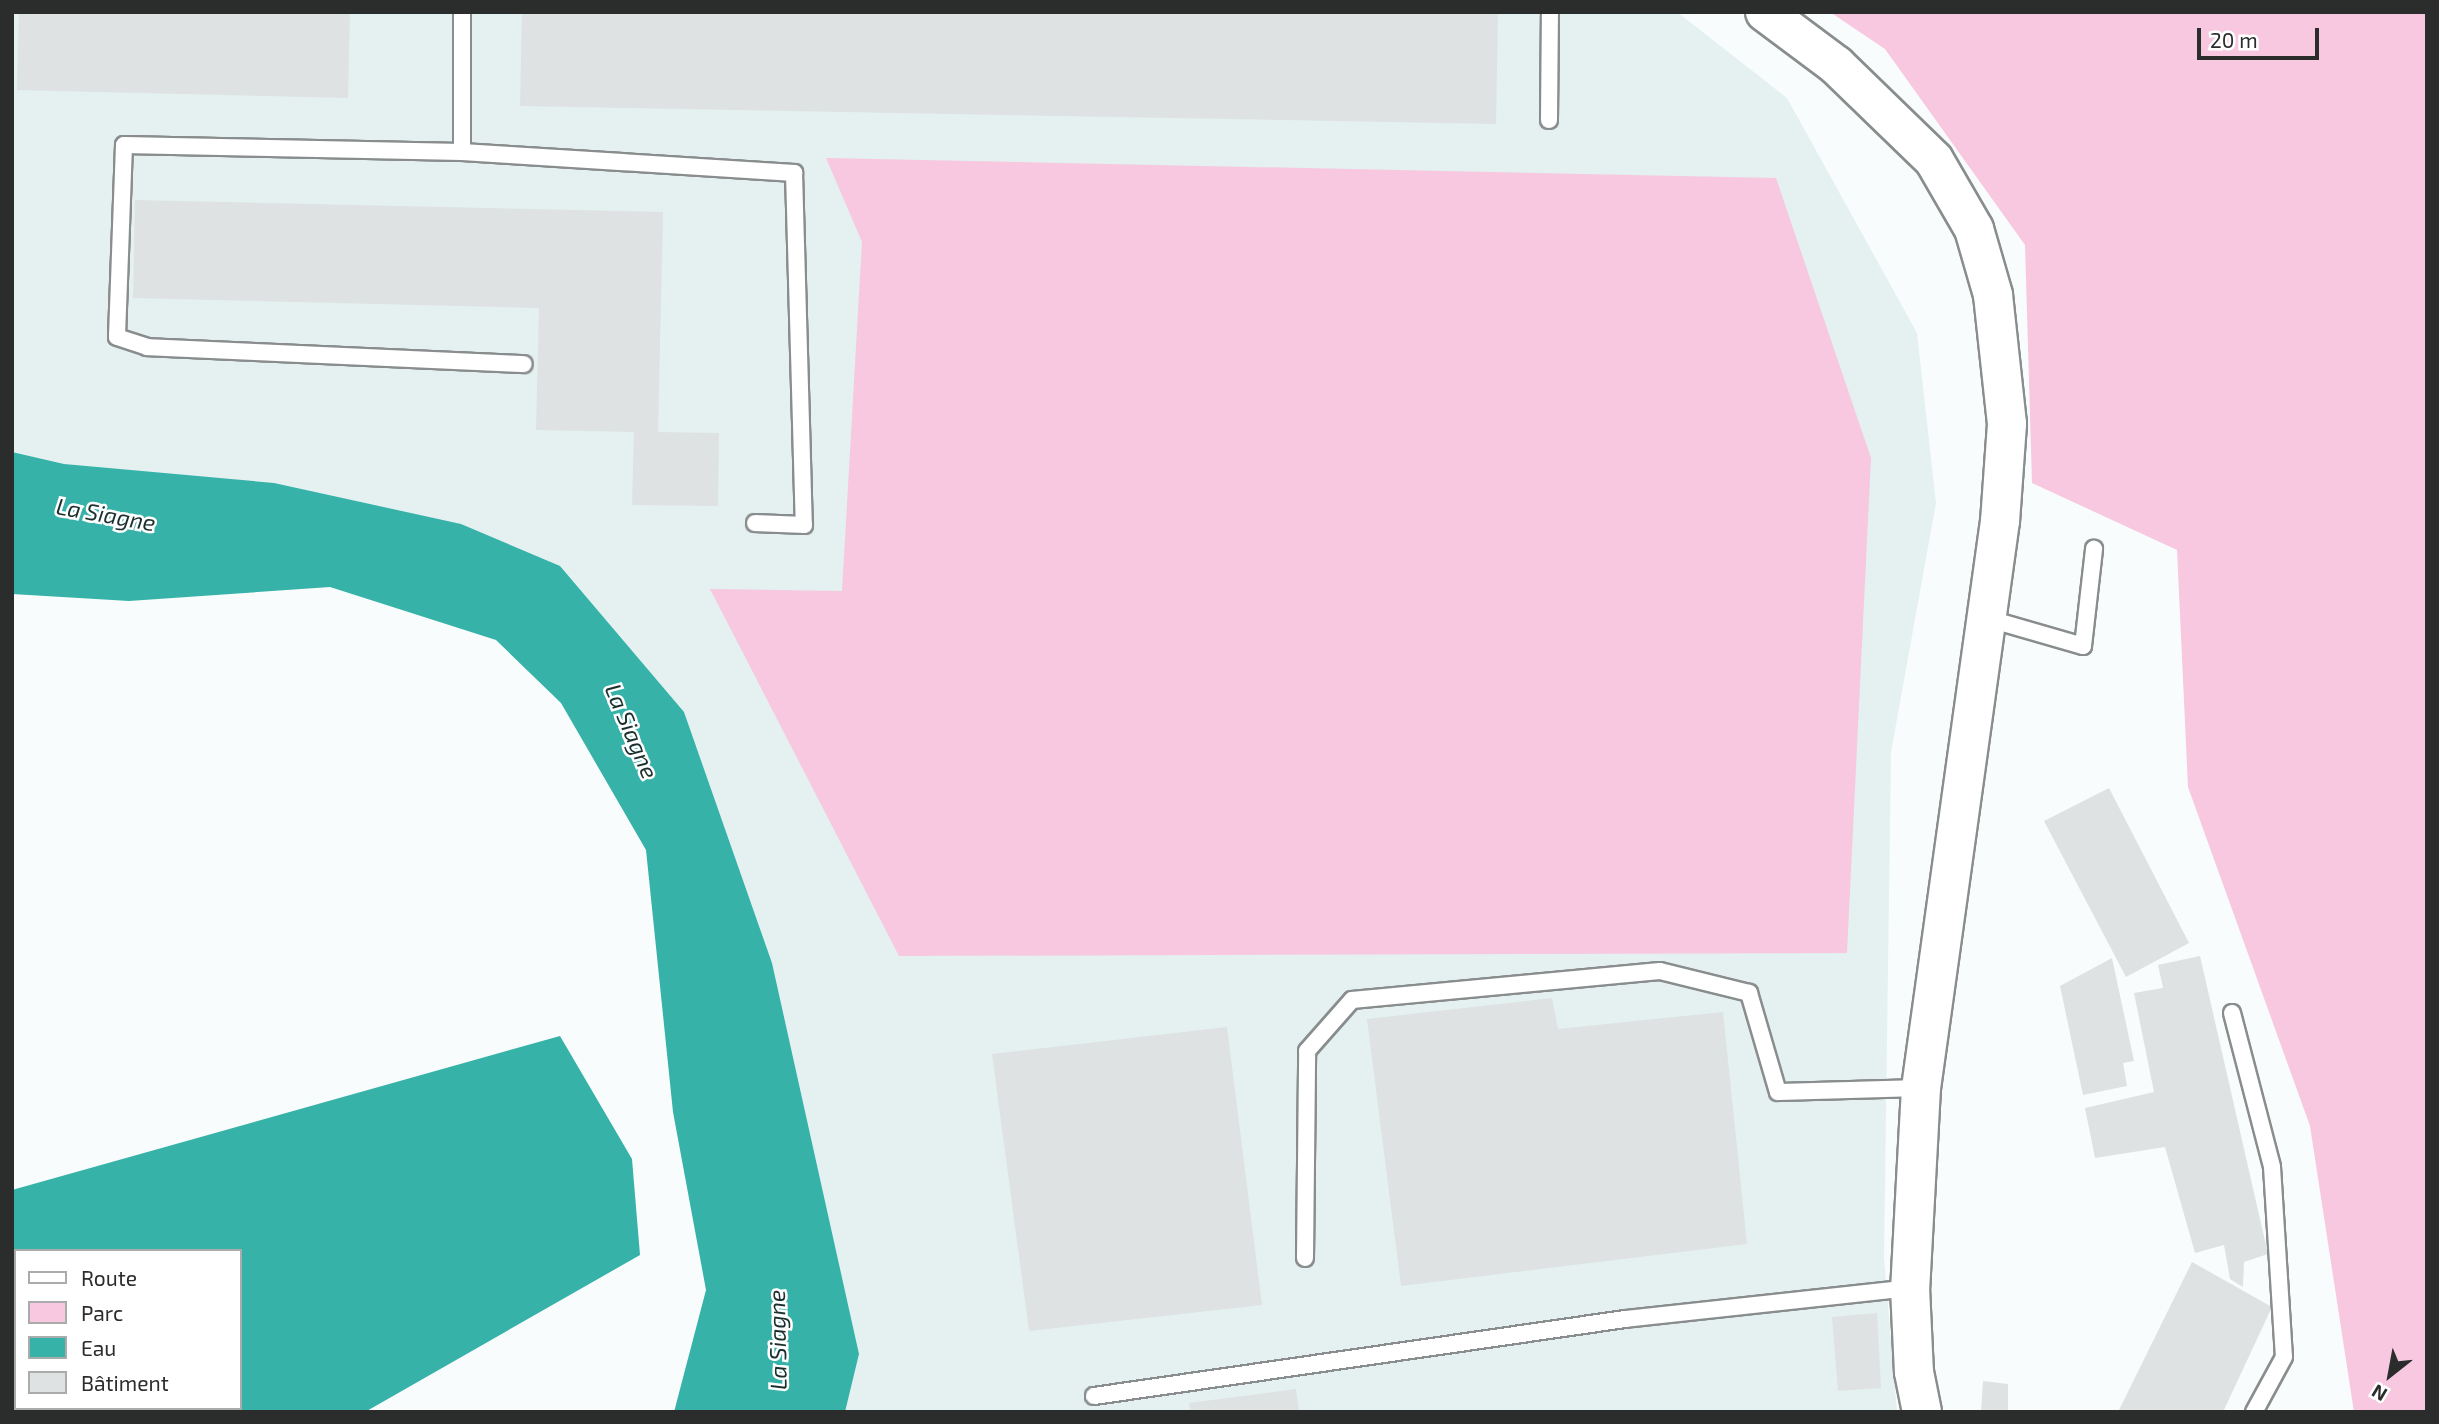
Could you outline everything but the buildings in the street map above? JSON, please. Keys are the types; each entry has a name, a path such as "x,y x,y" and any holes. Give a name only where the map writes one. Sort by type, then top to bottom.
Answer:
{"main road":[{"path":"1765,12 1836,65 1934,160 1974,229 1993,295 2007,424 2000,521 1921,1088 1910,1288 1914,1372 1922,1412"}],"lane":[{"path":"462,12 462,152"},
{"path":"1549,120 1550,12"},
{"path":"524,363 147,347 117,337 124,145 462,152 794,173 804,525 755,523"},
{"path":"1986,618 2083,646 2094,549"},
{"path":"1305,1258 1307,1051 1352,1000 1660,971 1749,993 1778,1092 1921,1088"},
{"path":"2232,1013 2272,1167 2284,1357 2253,1412"},
{"path":"1094,1396 1625,1319 1910,1288"}],"shaded area":[{"path":"12,12 1677,12 1787,98 1917,333 1936,503 1891,752 1884,1258 1897,1412 845,1412 859,1354 772,963 684,712 64,464 12,452"}],"green space":[{"path":"1830,12 2427,12 2427,1412 2354,1412 2310,1126 2188,787 2177,550 2032,483 2025,245 1885,49"},
{"path":"826,158 1776,178 1871,458 1847,953 899,956 710,589 842,591 862,242"}],"water":[{"name":"La Siagne","path":"12,452 64,464 274,483 461,524 560,566 684,712 772,963 859,1354 845,1412 674,1412 706,1290 673,1112 646,850 561,703 496,640 330,587 129,601 12,594"},
{"path":"560,1036 632,1159 640,1255 365,1412 12,1412 12,1190"}]}
